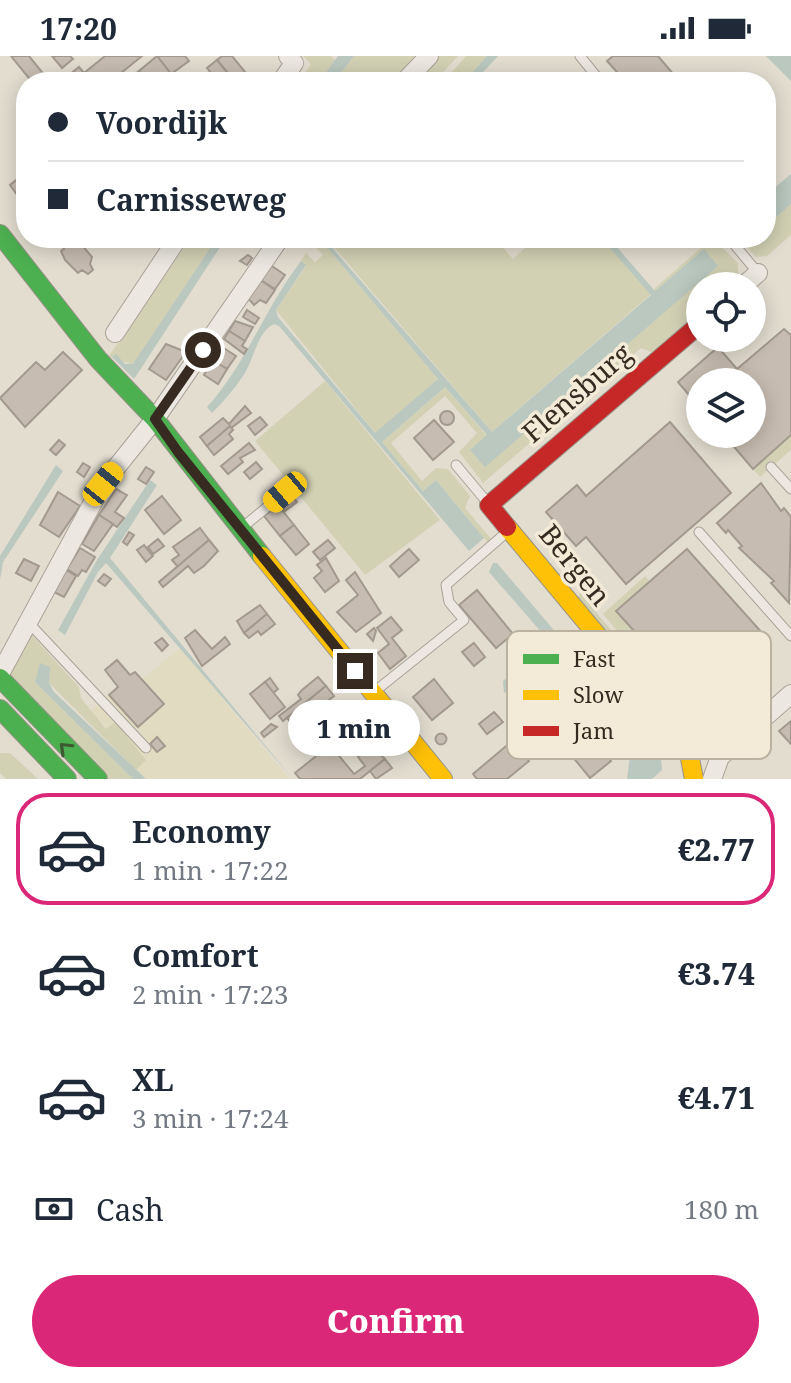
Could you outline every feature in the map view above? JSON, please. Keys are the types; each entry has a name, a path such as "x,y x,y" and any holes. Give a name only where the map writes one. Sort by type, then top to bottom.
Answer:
{"street":[{"path":"288,56 294,63 288,72"},
{"path":"414,72 429,56"},
{"path":"0,234 98,359 155,419 443,779"},
{"path":"115,333 171,248"},
{"path":"98,779 65,748 0,676 103,484 155,419 273,248"},
{"name":"Flensburg","path":"489,505 686,336"},
{"name":"Bergen","path":"489,505 593,631"},
{"path":"771,712 791,694"},
{"path":"0,709 67,779"},
{"name":"Bergen","path":"690,759 694,779"},
{"path":"712,779 719,759"}],"lane":[{"path":"580,56 593,72"},
{"path":"737,248 757,272"},
{"path":"456,465 489,505"},
{"path":"771,467 791,489"},
{"path":"240,529 285,492"},
{"path":"373,693 464,620 449,602 446,585 509,529"},
{"path":"699,532 791,636"},
{"path":"27,621 38,628 146,748"}],"shaded area":[{"path":"338,56 354,56 342,72 326,72"},
{"path":"487,56 498,56 483,72 473,72"},
{"path":"766,56 791,56 791,81"},
{"path":"791,174 791,204 776,217 776,187"},
{"path":"210,248 219,248 134,379 112,357 116,354 125,364 133,364"},
{"path":"327,248 332,248 492,432 651,295 610,248 618,248 655,291 704,249 718,266 711,272 686,272 686,294 485,467 470,450 487,435 445,387 382,442 423,491 436,480 484,538 469,551 279,326 274,324 264,332 245,373 225,399 212,413 207,407 233,373 301,261 306,265 276,310 278,317 375,433 438,379"},
{"path":"56,465 63,471 3,562 0,580 0,556"},
{"path":"150,480 157,485 110,558 293,779 106,563 98,572 65,635 58,630 97,560"},
{"path":"493,563 497,563 554,631 540,631 489,572"},
{"path":"180,648 290,779 146,779 136,770 145,760 115,722 107,729 91,710 135,672 142,679"},
{"path":"40,663 50,667 49,683 54,692 146,779 133,779 35,682"},
{"path":"507,678 507,691 504,693 503,681"},
{"path":"630,759 661,759 662,770 652,779 627,779"}],"green space":[{"path":"303,56 331,56 335,60 326,72 306,72 311,64"},
{"path":"354,56 418,56 403,72 342,72"},
{"path":"438,56 458,56 443,72 423,72"},
{"path":"466,56 487,56 473,72 452,72"},
{"path":"791,204 791,235 767,256 756,257 748,248 776,248 776,217"},
{"path":"184,248 210,248 133,365 109,356"},
{"path":"316,248 327,248 438,379 376,434 276,310 306,266 301,261 306,253 315,262 323,255"},
{"path":"335,248 504,248 513,259 525,248 610,248 651,294 492,432"},
{"path":"701,248 722,248 738,263 738,272 710,272 718,266 703,250 655,291"},
{"path":"686,290 686,325 654,353 641,348 483,483 459,452 477,433 445,396 391,443 422,481 436,468 448,469 470,496 465,508 492,540 488,543 436,480 423,491 382,442 445,387 487,436 470,450"},
{"path":"325,381 440,520 365,575 255,441"},
{"path":"791,435 791,450 760,477 753,469"},
{"path":"645,576 650,582 617,612 634,631 617,631 603,614"},
{"path":"580,593 612,631 605,631 578,597"},
{"path":"30,633 79,687 81,698 106,729 115,722 146,760 136,770 49,683 35,682 133,779 105,779 6,679"},
{"path":"0,753 10,753 38,779 6,779 0,773"}],"building":[{"path":"11,56 29,56 42,72 24,72"},
{"path":"52,56 70,56 73,59 62,68"},
{"path":"105,56 142,56 122,72 85,72"},
{"path":"157,56 185,56 189,61 174,72 169,72"},
{"path":"157,56 169,72 140,72"},
{"path":"222,56 232,56 245,72 227,72 217,60"},
{"path":"613,56 658,56 672,72 617,72 607,61"},
{"path":"217,60 227,72 210,72 207,68"},
{"path":"84,248 92,257 90,264 93,270 88,274 82,270 78,273 65,260 61,251"},
{"path":"248,255 252,258 247,265 240,261"},
{"path":"269,264 285,275 275,289 259,279"},
{"path":"259,279 275,290 266,303 260,300 254,305 247,297"},
{"path":"247,310 259,318 255,324 243,317"},
{"path":"235,321 253,327 245,341 229,331"},
{"path":"784,329 791,335 791,435 753,469 735,448 766,448 766,368 738,368 757,352 766,352 766,344"},
{"path":"229,331 245,341 242,346 247,349 244,354 224,339"},
{"path":"166,344 186,352 166,380 149,369"},
{"path":"222,347 236,356 227,369 212,360"},
{"path":"63,352 82,370 25,427 0,398 36,362 45,370"},
{"path":"712,352 722,352 736,368 694,368"},
{"path":"212,360 227,369 218,384 204,375"},
{"path":"686,375 686,391 678,382"},
{"path":"245,406 251,413 207,446 200,437 223,418 229,424"},
{"path":"447,411 454,418 447,425 440,418"},
{"path":"260,417 267,425 255,435 248,426"},
{"path":"434,420 454,442 433,460 414,438"},
{"path":"670,422 686,441 686,448 692,448 731,493 626,584 586,537 576,546 546,512 577,485 586,496"},
{"path":"230,426 233,430 229,434 233,439 214,455 207,446"},
{"path":"59,440 65,445 56,455 50,450"},
{"path":"249,443 255,450 240,458 243,462 228,474 221,466"},
{"path":"256,462 262,469 250,479 244,472"},
{"path":"83,463 90,467 84,477 77,472"},
{"path":"146,467 154,472 146,484 138,479"},
{"path":"761,483 781,511 784,508 791,517 789,603 771,583 774,581 739,548 742,546 728,530 726,533 717,523"},
{"path":"116,489 127,495 115,512 124,518 117,527 99,515"},
{"path":"58,492 80,506 59,537 40,525"},
{"path":"162,496 181,520 164,534 145,510"},
{"path":"292,496 297,502 285,511 281,505"},
{"path":"278,505 294,525 280,536 264,516"},
{"path":"99,515 113,524 94,551 82,544"},
{"path":"294,525 309,544 296,555 280,536"},
{"path":"200,528 209,540 178,567 172,560 179,555 173,547"},
{"path":"129,532 134,535 127,545 123,542"},
{"path":"158,539 164,546 153,554 148,547"},
{"path":"209,540 218,551 204,566 194,573 188,566 163,587 159,582"},
{"path":"328,540 335,548 320,560 313,552"},
{"path":"144,545 153,556 146,562 137,550"},
{"path":"80,548 95,557 86,572 82,570 78,576 67,569"},
{"path":"409,549 419,560 399,577 390,566"},
{"path":"687,549 760,631 634,631 616,611"},
{"path":"326,558 339,581 325,592 314,578 322,571 317,565"},
{"path":"24,559 39,566 31,581 16,573"},
{"path":"66,570 76,576 64,597 54,592"},
{"path":"355,572 381,613 356,632 337,612 358,595 346,580"},
{"path":"104,574 111,579 105,586 98,581"},
{"path":"477,590 511,631 507,631 507,639 496,648 459,605"},
{"path":"260,605 267,614 244,633 237,621"},
{"path":"267,614 275,624 261,635 258,631 249,638 244,633"},
{"path":"391,617 402,630 392,638 406,656 390,669 378,653 389,644 377,628"},
{"path":"374,628 376,631 373,641 367,634"},
{"path":"195,630 212,649 225,637 230,644 202,666 185,638"},
{"path":"162,638 168,645 162,651 155,643"},
{"path":"474,643 485,657 474,666 462,652"},
{"path":"117,660 130,675 135,672 164,704 138,727 109,695 118,687 105,670"},
{"path":"318,677 326,686 283,721 279,716 301,699 298,695"},
{"path":"270,678 278,689 273,693 265,682"},
{"path":"434,679 453,703 432,720 413,697"},
{"path":"265,682 285,707 270,719 250,694"},
{"path":"326,686 334,696 317,709 313,704 292,724 287,718"},
{"path":"494,712 503,722 487,734 479,724"},
{"path":"791,721 791,744 779,731"},
{"path":"271,724 277,727 264,737 261,733"},
{"path":"324,731 331,739 315,753 308,744"},
{"path":"441,734 446,739 441,744 436,739"},
{"path":"157,737 165,746 157,752 150,744"},
{"path":"330,745 354,774 365,766 358,757 371,746 385,759 360,779 300,779 295,773"},
{"path":"507,745 507,759 529,761 507,779 477,779 473,774"},
{"path":"385,759 392,768 376,779 370,771"},
{"path":"574,759 609,759 611,761 590,778"}],"traffic: fast":[{"path":"0,234 98,359 155,419 262,556"},
{"path":"0,678 98,779"},
{"path":"0,709 67,779"}],"traffic: slow":[{"path":"507,527 594,631"},
{"path":"262,556 443,779"},
{"path":"690,759 694,779"}],"traffic: jam":[{"path":"507,527 489,505 686,336"}],"route":[{"path":"203,350 155,419 178,452 355,671"}]}
